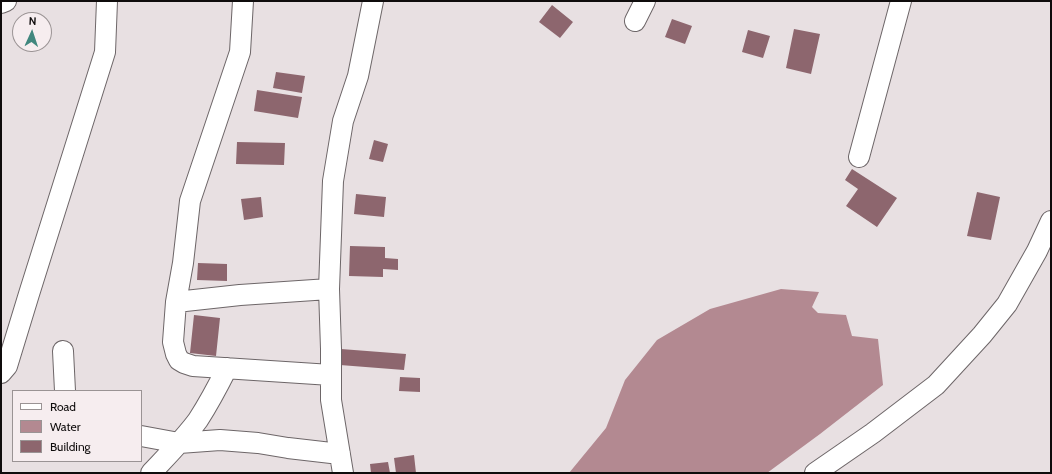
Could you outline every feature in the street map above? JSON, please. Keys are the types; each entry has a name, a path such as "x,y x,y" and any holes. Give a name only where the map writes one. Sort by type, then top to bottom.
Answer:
{"street":[{"path":"1,3 6,1"},
{"path":"1,373 7,366 28,294 105,52 107,1"},
{"path":"242,1 240,52 190,201 183,264 176,302 174,342 176,354 179,360 193,366 331,375"},
{"path":"343,473 331,400 330,289 333,181 343,121 358,76 373,1"},
{"path":"635,21 645,1"},
{"path":"859,157 901,1"},
{"path":"815,473 873,433 936,385 982,335 1007,304 1037,252 1051,221"},
{"path":"176,302 240,295 330,289"},
{"path":"63,351 65,390"},
{"path":"151,473 197,421 210,402 227,368"},
{"path":"142,436 179,443 220,440 258,443 340,454"}],"water":[{"path":"781,289 819,292 812,307 818,313 846,315 852,336 878,339 883,385 767,473 569,473 606,428 625,380 657,340 710,309"}],"building":[{"path":"552,5 573,22 560,38 539,22"},
{"path":"672,19 692,26 685,44 665,37"},
{"path":"794,29 820,34 811,74 786,68"},
{"path":"748,30 770,36 763,58 742,52"},
{"path":"276,72 305,76 302,93 273,88"},
{"path":"257,90 302,97 298,118 254,111"},
{"path":"374,140 388,144 383,162 369,159"},
{"path":"237,142 285,143 284,165 236,164"},
{"path":"852,169 897,198 877,227 846,206 858,189 845,180"},
{"path":"977,192 1000,197 991,240 967,236"},
{"path":"356,194 386,197 384,217 354,214"},
{"path":"261,197 263,217 244,220 241,199"},
{"path":"350,246 385,247 385,258 398,259 398,270 383,269 383,277 349,276"},
{"path":"198,263 227,264 227,281 197,280"},
{"path":"194,315 220,318 216,356 190,353"},
{"path":"341,349 406,354 404,370 340,365"},
{"path":"400,377 420,378 420,392 399,391"},
{"path":"414,455 416,473 396,473 394,458"},
{"path":"388,462 390,473 371,473 370,464"}]}
